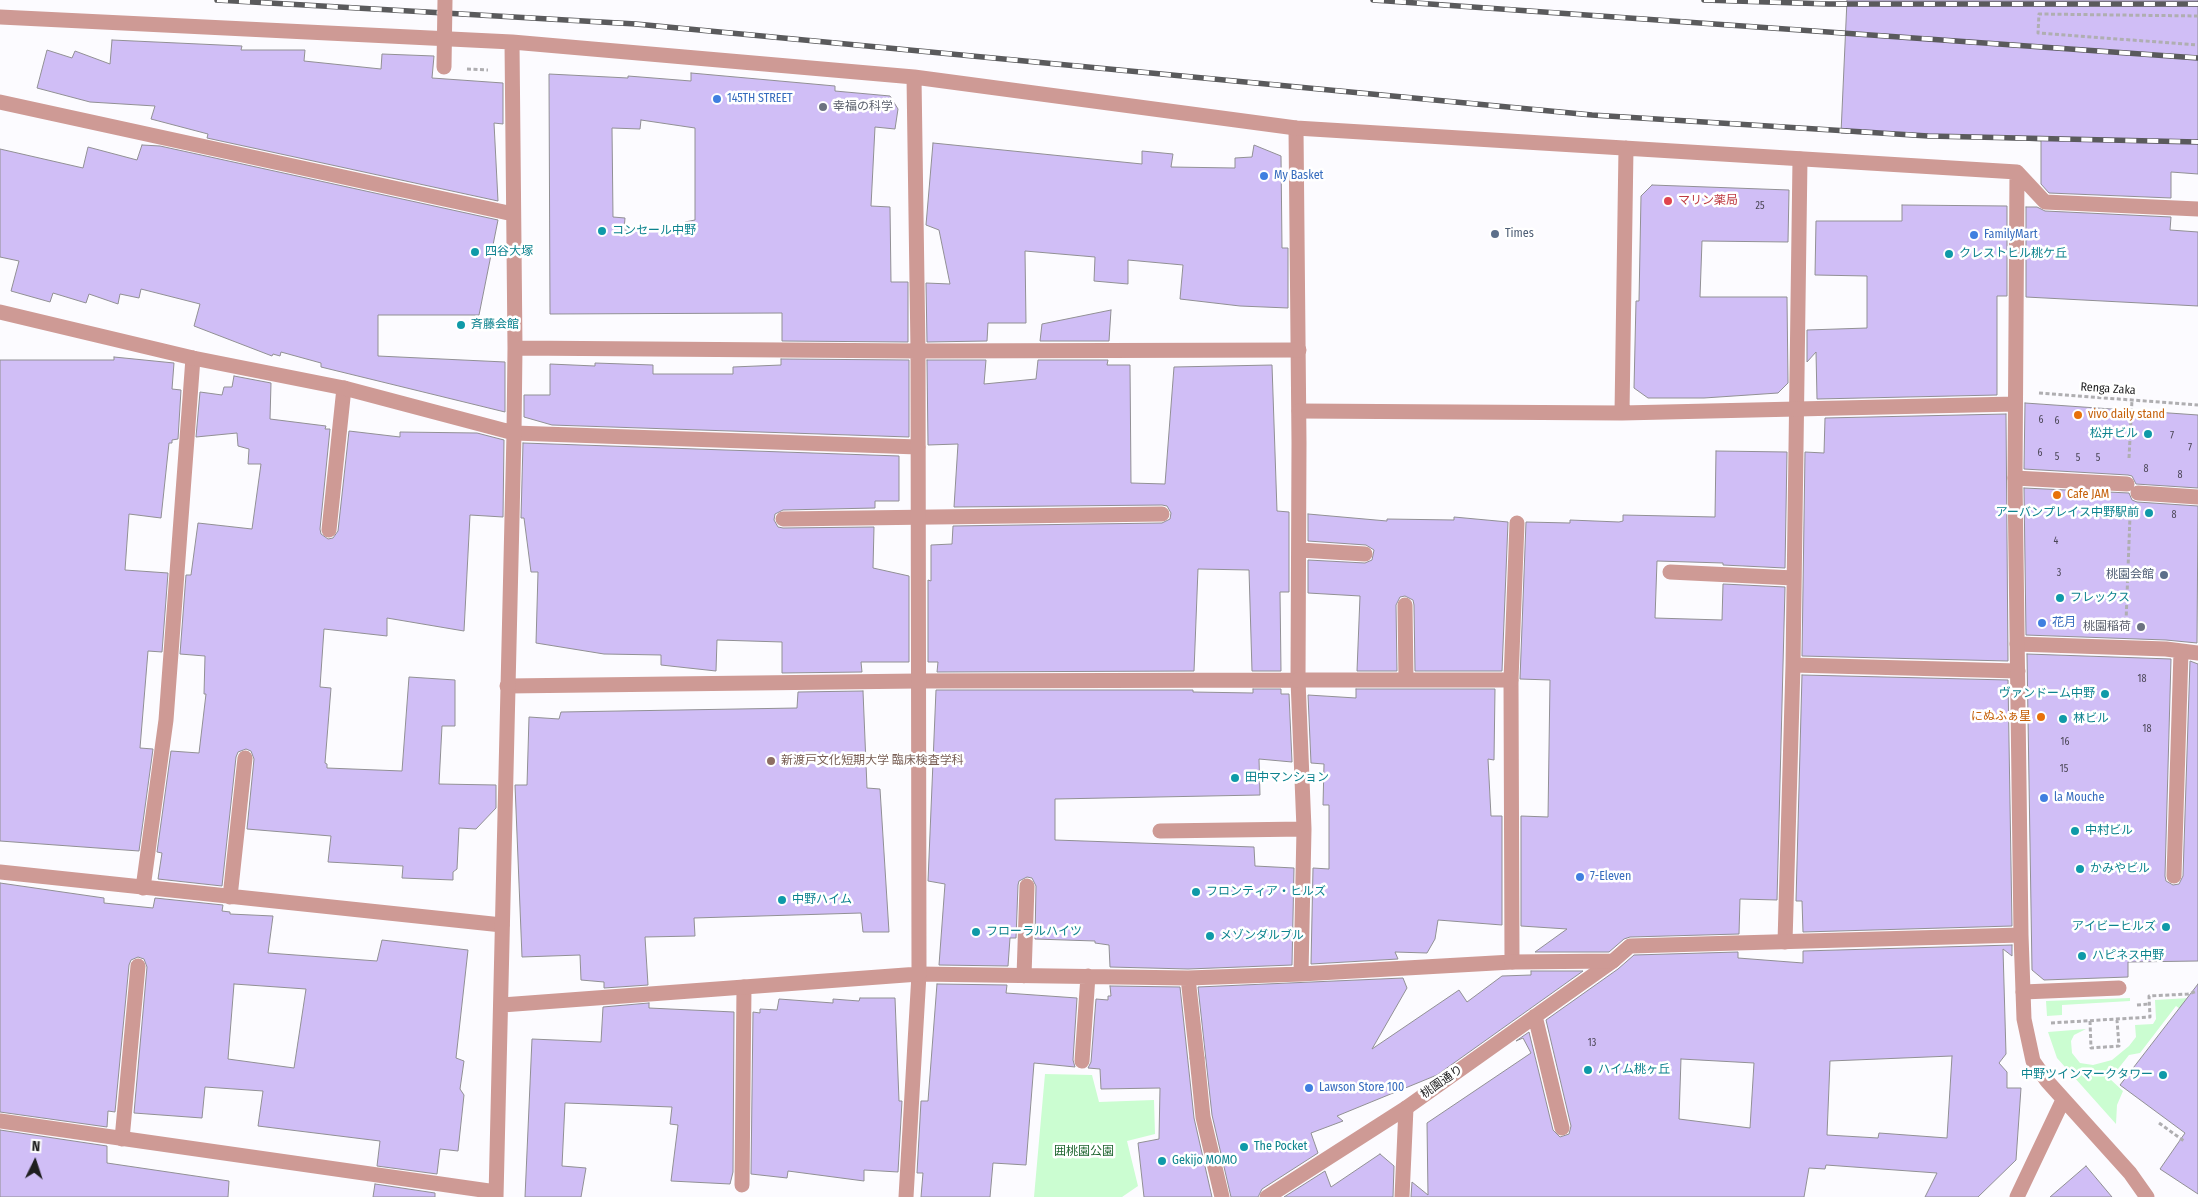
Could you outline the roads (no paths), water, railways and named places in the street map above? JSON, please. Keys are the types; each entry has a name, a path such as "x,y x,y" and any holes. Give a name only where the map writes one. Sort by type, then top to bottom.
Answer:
{"street":[{"path":"444,67 445,0"},
{"path":"0,17 512,42 914,77 1296,128 2016,172 2045,202 2198,209"},
{"path":"0,1121 496,1194 502,1004 507,686 514,433 512,42"},
{"path":"906,1197 919,974 918,351 914,77"},
{"path":"0,102 513,214"},
{"path":"1296,128 1300,550 1298,680 1304,828 1301,974"},
{"path":"1622,413 1626,148"},
{"path":"1785,942 1793,665 1800,159"},
{"path":"2016,172 2015,478 2017,644 2021,934 2023,992 2028,1042 2033,1061 2046,1081 2130,1173 2147,1197"},
{"path":"0,312 193,358 344,388 514,433 918,447"},
{"path":"515,348 918,351 1299,350"},
{"path":"143,888 166,720 193,358"},
{"path":"329,530 344,388"},
{"path":"1299,411 1622,413 1796,410 2016,397"},
{"path":"2015,478 2198,497"},
{"path":"783,519 1162,514"},
{"path":"1512,962 1511,680 1516,523"},
{"path":"1300,550 1365,554"},
{"path":"1670,572 1794,578"},
{"path":"1405,605 1406,679"},
{"path":"2017,644 2166,649 2198,653"},
{"path":"2174,876 2181,652"},
{"path":"1793,665 2018,671"},
{"path":"507,686 918,681 1511,680"},
{"path":"230,897 245,758"},
{"path":"1160,831 1304,828"},
{"path":"0,872 502,925"},
{"path":"1024,976 1027,886"},
{"name":"桃園通り","path":"1267,1197 1406,1108 1613,961 1630,946 2021,934"},
{"path":"502,1004 919,974 1188,978 1301,974 1512,962 1613,961"},
{"path":"122,1139 138,966"},
{"path":"1082,1061 1088,976"},
{"path":"1188,978 1203,1117 1222,1197"},
{"path":"742,1185 744,987"},
{"path":"2023,992 2119,988"},
{"path":"1536,1016 1562,1128"},
{"path":"2017,1197 2064,1100"},
{"path":"1402,1197 1406,1108"}],"railway":[{"path":"217,0 636,24 1592,115 1928,136 2198,142"},
{"path":"1373,0 2198,58"},
{"path":"1704,0 1829,4 2198,4"}],"place":[{"name":"145TH STREET","path":"717,99"},
{"name":"幸福の科学","path":"823,107"},
{"name":"My Basket","path":"1264,176"},
{"name":"マリン薬局","path":"1668,201"},
{"name":"コンセール中野","path":"602,231"},
{"name":"Times","path":"1495,234"},
{"name":"FamilyMart","path":"1974,235"},
{"name":"四谷大塚","path":"475,252"},
{"name":"クレストヒル桃ケ丘","path":"1949,254"},
{"name":"斉藤会館","path":"461,325"},
{"name":"vivo daily stand","path":"2078,415"},
{"name":"松井ビル","path":"2148,434"},
{"name":"Cafe JAM","path":"2057,495"},
{"name":"アーバンプレイス中野駅前","path":"2149,513"},
{"name":"桃園会館","path":"2164,575"},
{"name":"フレックス","path":"2060,598"},
{"name":"花月","path":"2042,623"},
{"name":"桃園稲荷","path":"2141,627"},
{"name":"ヴァンドーム中野","path":"2105,694"},
{"name":"にぬふぁ星","path":"2041,717"},
{"name":"林ビル","path":"2063,719"},
{"name":"新渡戸文化短期大学 臨床検査学科","path":"771,761"},
{"name":"田中マンション","path":"1235,778"},
{"name":"la Mouche","path":"2044,798"},
{"name":"中村ビル","path":"2075,831"},
{"name":"かみやビル","path":"2080,869"},
{"name":"7-Eleven","path":"1580,877"},
{"name":"フロンティア・ヒルズ","path":"1196,892"},
{"name":"中野ハイム","path":"782,900"},
{"name":"アイビーヒルズ","path":"2166,927"},
{"name":"フローラルハイツ","path":"976,932"},
{"name":"メゾンダルブル","path":"1210,936"},
{"name":"ハピネス中野","path":"2082,956"},
{"name":"ハイム桃ヶ丘","path":"1588,1070"},
{"name":"中野ツインマークタワー","path":"2163,1075"},
{"name":"Lawson Store 100","path":"1309,1088"},
{"name":"The Pocket","path":"1244,1147"},
{"name":"Gekijo MOMO","path":"1162,1161"}],"park label":[{"name":"囲桃園公園","path":"1084,1152"}]}
